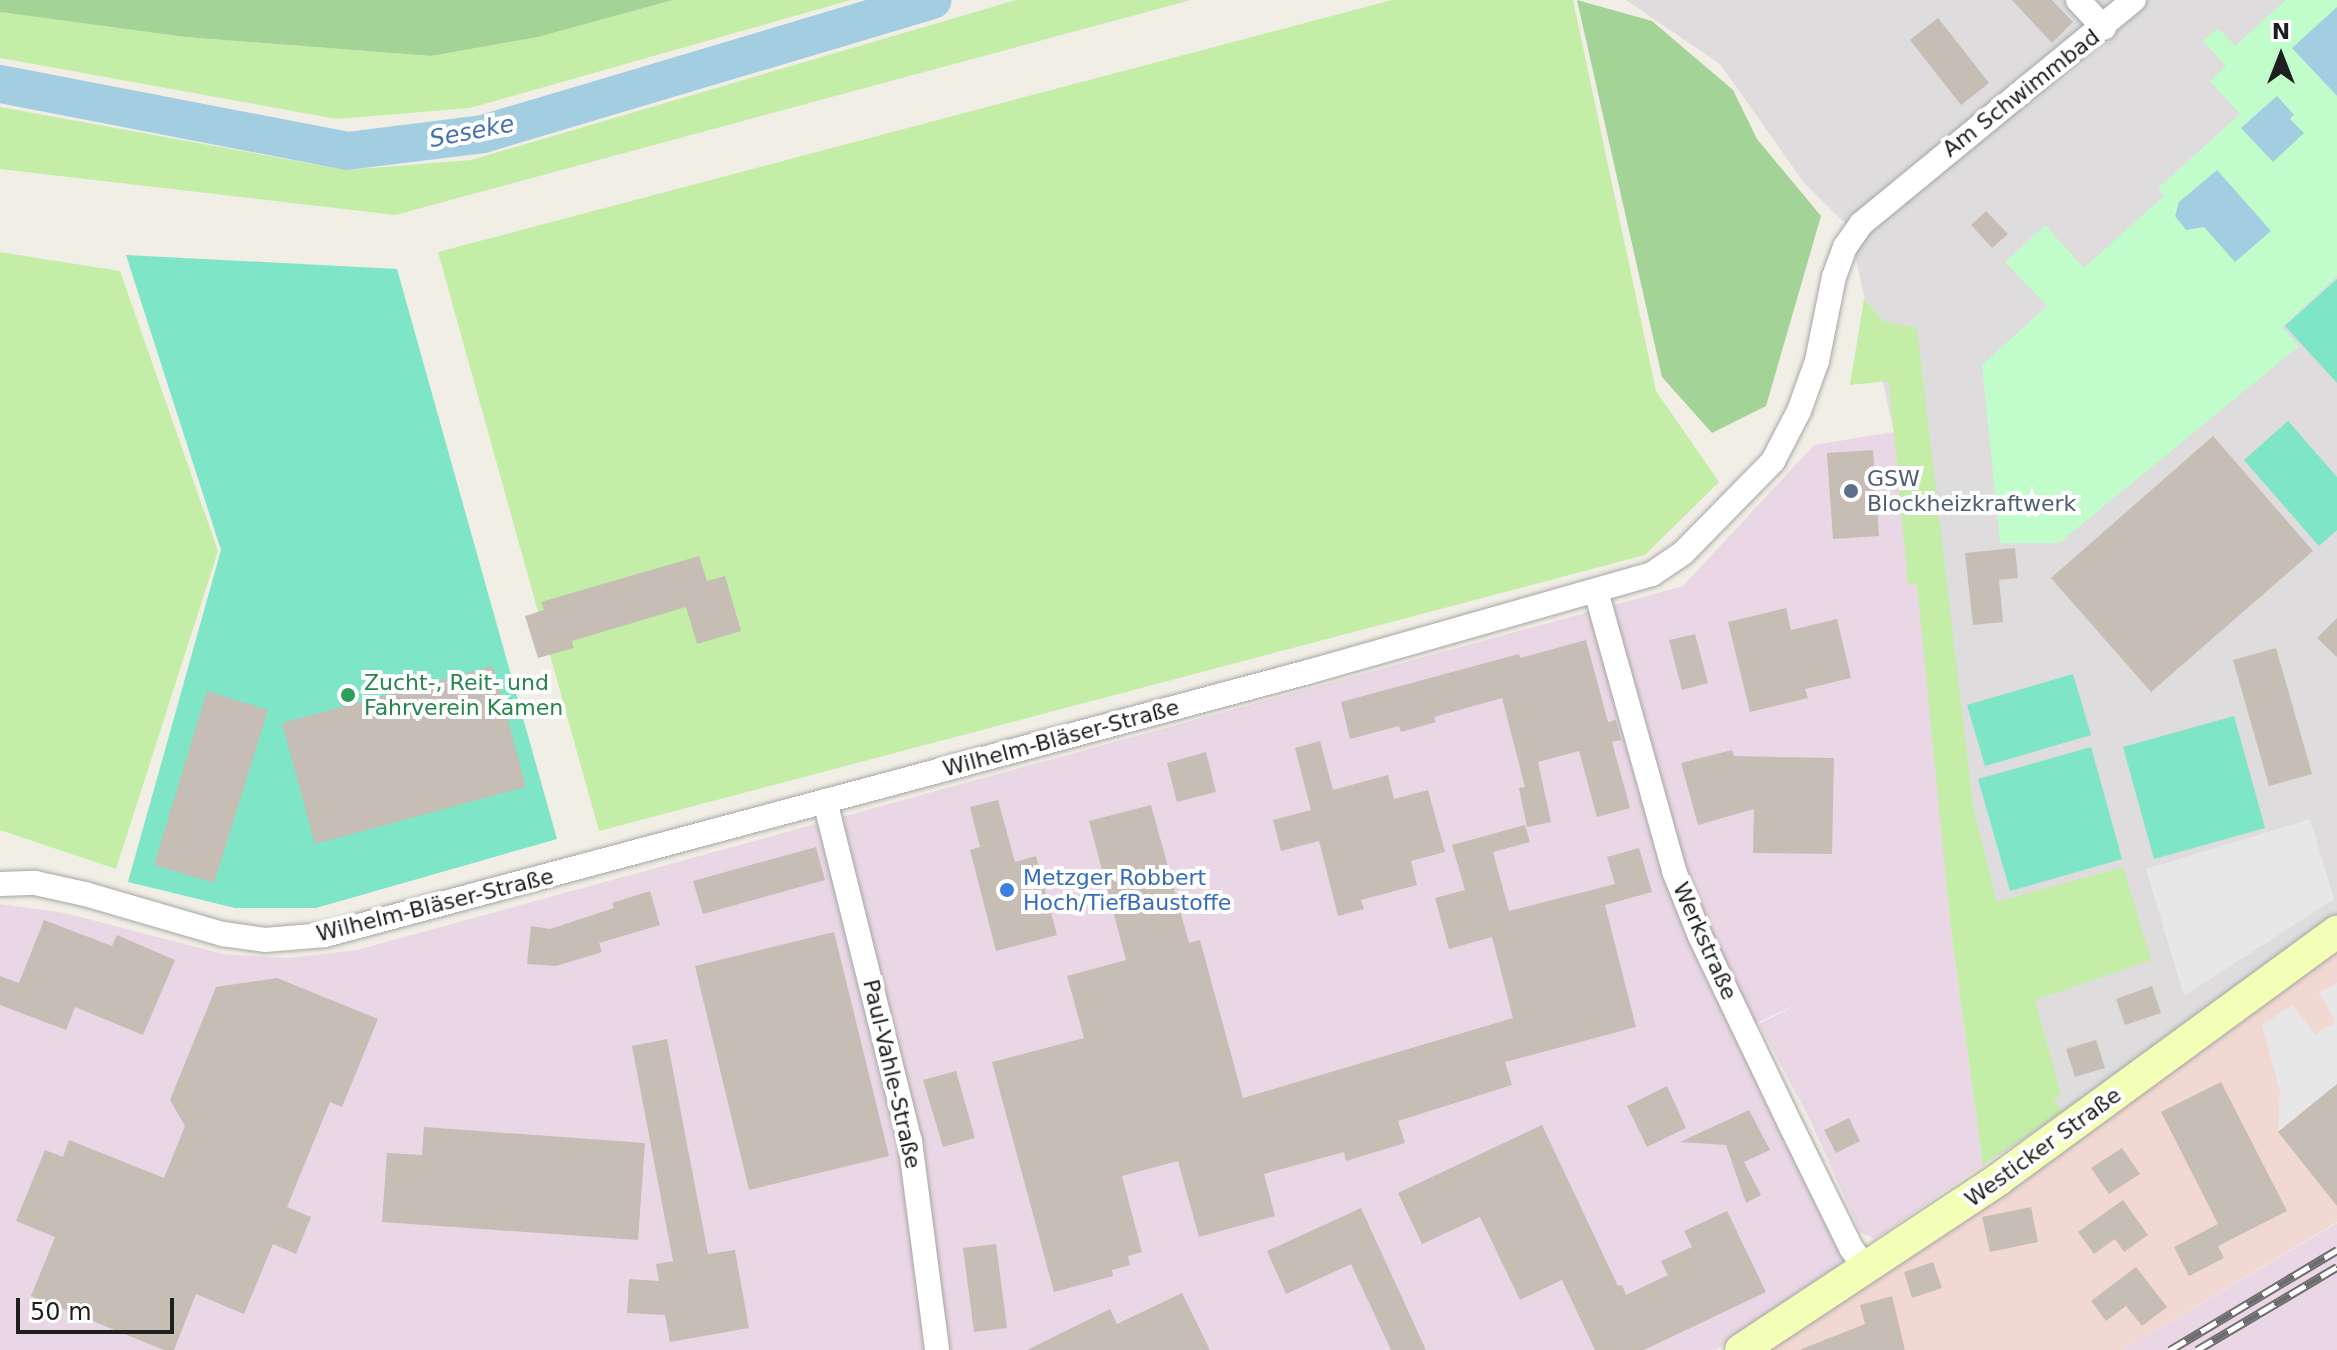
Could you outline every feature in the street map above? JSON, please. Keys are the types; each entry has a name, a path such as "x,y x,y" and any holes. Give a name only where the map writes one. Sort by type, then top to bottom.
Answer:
{"street":[{"path":"2078,0 2104,28"},
{"name":"Am Schwimmbad","path":"1906,184 2104,28 2134,0"},
{"name":"Wilhelm-Bläser-Straße","path":"0,884 35,883 223,934 287,940 366,925 1652,574 1683,553 1773,461 1799,411 1817,361 1834,277 1845,247 1861,224 1906,184"},
{"name":"Werkstraße","path":"1596,591 1674,871 1700,936 1785,1114 1851,1248 1866,1269"},
{"name":"Paul-Vahle-Straße","path":"825,801 910,1141 937,1350"},
{"name":"Westicker Straße","path":"1741,1350 1866,1269 2067,1130 2337,932"}],"shaded area":[{"path":"1626,0 2337,0 2337,938 1983,1165 1908,584 1894,432 1849,227 1805,184 1720,64"},
{"path":"1894,432 1908,584 1917,584 1951,930 1983,1165 1875,1239 1860,1232 1810,1120 1759,1024 1804,1001 1743,1029 1856,1263 1715,1350 0,1350 0,904 65,913 223,954 289,958 357,950 1683,586 1814,445"},
{"path":"2310,819 2334,899 2184,996 2146,869"},
{"path":"2337,943 2337,1222 2124,1350 1760,1350"},
{"path":"2337,983 2337,1084 2278,1132 2280,1091 2262,1025 2292,1005 2315,1034 2336,1022 2319,993"},
{"path":"2337,1223 2337,1350 2124,1350"}],"green space":[{"path":"0,0 673,0 538,37 431,56 185,37 0,12"},
{"path":"673,0 851,0 470,108 337,119 0,58 0,12 185,37 431,56 538,37"},
{"path":"1016,0 1191,0 395,215 0,169 0,107 346,170 471,160"},
{"path":"1392,0 1573,0 1656,391 1719,482 1645,555 599,831 438,252"},
{"path":"1577,0 1652,21 1733,90 1757,139 1821,216 1766,406 1712,433 1662,377"},
{"path":"2286,0 2337,0 2337,276 2282,327 2299,346 2059,543 2000,543 1982,365 2047,306 2005,262 2045,225 2084,268 2164,196 2158,188 2240,114 2210,81 2226,66 2203,41 2218,28 2235,46"},
{"path":"0,252 120,271 218,551 116,869 0,830"},
{"name":"Zucht-, Reit- und Fahrverein Kamen","path":"126,255 397,269 557,839 316,908 235,908 128,882 221,550"},
{"path":"2337,279 2337,383 2285,326"},
{"path":"1864,299 1883,321 1917,328 1973,806 1997,902 2123,867 2151,960 2035,1000 2061,1095 2053,1099 2062,1110 1983,1165 1951,930 1917,585 1908,584 1889,381 1850,385"},
{"path":"2288,421 2337,477 2337,530 2319,546 2244,460"},
{"path":"2073,674 2091,735 1985,766 1967,705"},
{"path":"2234,716 2265,828 2154,859 2123,747"},
{"path":"2091,747 2122,859 2010,891 1978,779"}],"water":[{"path":"2337,7 2337,96 2292,48"},
{"path":"2277,96 2294,115 2290,119 2304,133 2273,162 2241,128"},
{"path":"2217,170 2271,231 2235,262 2204,227 2186,230 2175,216 2179,202"}],"building":[{"path":"2012,0 2052,0 2073,22 2052,43"},
{"path":"1938,18 1989,83 1961,105 1910,40"},
{"path":"1986,211 2008,234 1992,248 1971,225"},
{"path":"2213,436 2313,551 2151,692 2051,578"},
{"path":"1873,450 1879,536 1833,539 1827,453"},
{"path":"2015,548 2018,578 1999,580 2003,622 1973,625 1965,553"},
{"path":"699,556 707,581 725,576 741,631 697,644 686,607 572,641 574,648 538,658 525,616 544,610 541,602"},
{"path":"1786,608 1791,630 1837,619 1851,678 1805,689 1808,698 1750,712 1728,622"},
{"path":"2337,618 2337,657 2317,638"},
{"path":"1695,634 1708,683 1682,690 1669,640"},
{"path":"1586,640 1608,722 1616,720 1621,740 1612,742 1630,808 1597,817 1579,751 1538,762 1551,822 1527,827 1519,788 1525,787 1502,698 1434,717 1436,722 1401,732 1399,726 1350,739 1341,702 1519,654 1520,658"},
{"path":"2276,648 2312,774 2269,786 2233,660"},
{"path":"493,666 526,787 315,844 282,723"},
{"path":"207,691 268,710 214,883 154,865"},
{"path":"1320,741 1333,790 1388,775 1394,799 1428,790 1445,852 1411,861 1417,885 1361,900 1364,909 1338,916 1319,841 1281,851 1273,820 1311,810 1295,748"},
{"path":"1732,750 1734,756 1834,758 1832,854 1753,853 1754,809 1698,825 1681,763"},
{"path":"1206,752 1216,792 1177,802 1167,763"},
{"path":"998,800 1015,862 1036,856 1057,935 996,951 970,850 980,847 970,807"},
{"path":"1151,805 1189,943 1200,940 1243,1098 1513,1018 1492,937 1449,949 1435,898 1465,890 1452,845 1525,825 1530,842 1493,852 1509,911 1615,884 1607,857 1639,848 1652,892 1605,905 1636,1027 1505,1062 1512,1085 1398,1121 1405,1143 1346,1161 1344,1152 1264,1174 1275,1216 1199,1237 1178,1161 1122,1176 1142,1252 1128,1256 1130,1265 1112,1270 1113,1276 1054,1292 992,1062 1084,1038 1067,976 1126,960 1089,821"},
{"path":"816,847 825,880 703,914 693,881"},
{"path":"650,891 660,925 599,943 602,952 556,966 527,964 531,926 550,929 614,908 612,903"},
{"path":"44,920 112,946 117,935 175,960 143,1035 75,1007 66,1030 0,1005 0,976 19,983"},
{"path":"834,932 889,1156 749,1190 695,966"},
{"path":"277,978 378,1019 342,1107 330,1102 287,1207 311,1217 296,1254 273,1244 244,1314 196,1294 174,1350 164,1350 31,1296 55,1237 16,1221 45,1150 63,1157 69,1140 164,1178 185,1126 170,1100 216,987"},
{"path":"2152,986 2161,1013 2125,1025 2116,999"},
{"path":"667,1039 708,1254 735,1250 749,1328 670,1342 665,1315 627,1313 629,1279 659,1281 656,1264 673,1261 632,1046"},
{"path":"2096,1040 2105,1068 2075,1077 2066,1049"},
{"path":"956,1071 975,1138 943,1147 923,1080"},
{"path":"2221,1082 2287,1211 2218,1246 2224,1258 2189,1276 2174,1247 2218,1224 2161,1112"},
{"path":"2337,1084 2337,1206 2278,1132"},
{"path":"1667,1086 1686,1128 1647,1147 1627,1106"},
{"path":"1749,1110 1770,1150 1744,1162 1761,1195 1746,1203 1726,1145 1680,1142"},
{"path":"1849,1118 1860,1141 1836,1153 1824,1130"},
{"path":"1542,1125 1618,1286 1622,1285 1626,1295 1668,1275 1661,1261 1692,1247 1684,1231 1727,1211 1766,1292 1644,1350 1595,1350 1562,1280 1520,1300 1480,1217 1422,1244 1398,1193"},
{"path":"424,1127 645,1143 638,1240 382,1222 387,1153 422,1155"},
{"path":"2122,1148 2140,1174 2109,1194 2091,1168"},
{"path":"2123,1200 2148,1235 2124,1252 2115,1239 2094,1254 2078,1232"},
{"path":"2031,1207 2038,1242 1990,1252 1982,1217"},
{"path":"1361,1208 1426,1350 1391,1350 1351,1264 1286,1294 1267,1251"},
{"path":"996,1244 1007,1328 974,1332 963,1248"},
{"path":"1933,1262 1942,1288 1912,1298 1904,1272"},
{"path":"2136,1267 2167,1307 2142,1326 2126,1306 2106,1321 2091,1301"},
{"path":"1182,1293 1210,1350 1027,1350 1110,1309 1117,1324"},
{"path":"1892,1296 1905,1350 1799,1350 1865,1324 1860,1305"}],"waterway":[{"name":"Seseke","path":"0,84 347,151 483,134 932,0"}],"railway":[{"path":"2170,1350 2337,1250"},
{"path":"2197,1350 2337,1267"}],"place":[{"name":"GSW Blockheizkraftwerk","path":"1851,491"},
{"name":"Zucht-, Reit- und Fahrverein Kamen","path":"348,695"},
{"name":"Metzger Robbert Hoch/TiefBaustoffe","path":"1007,890"}]}
